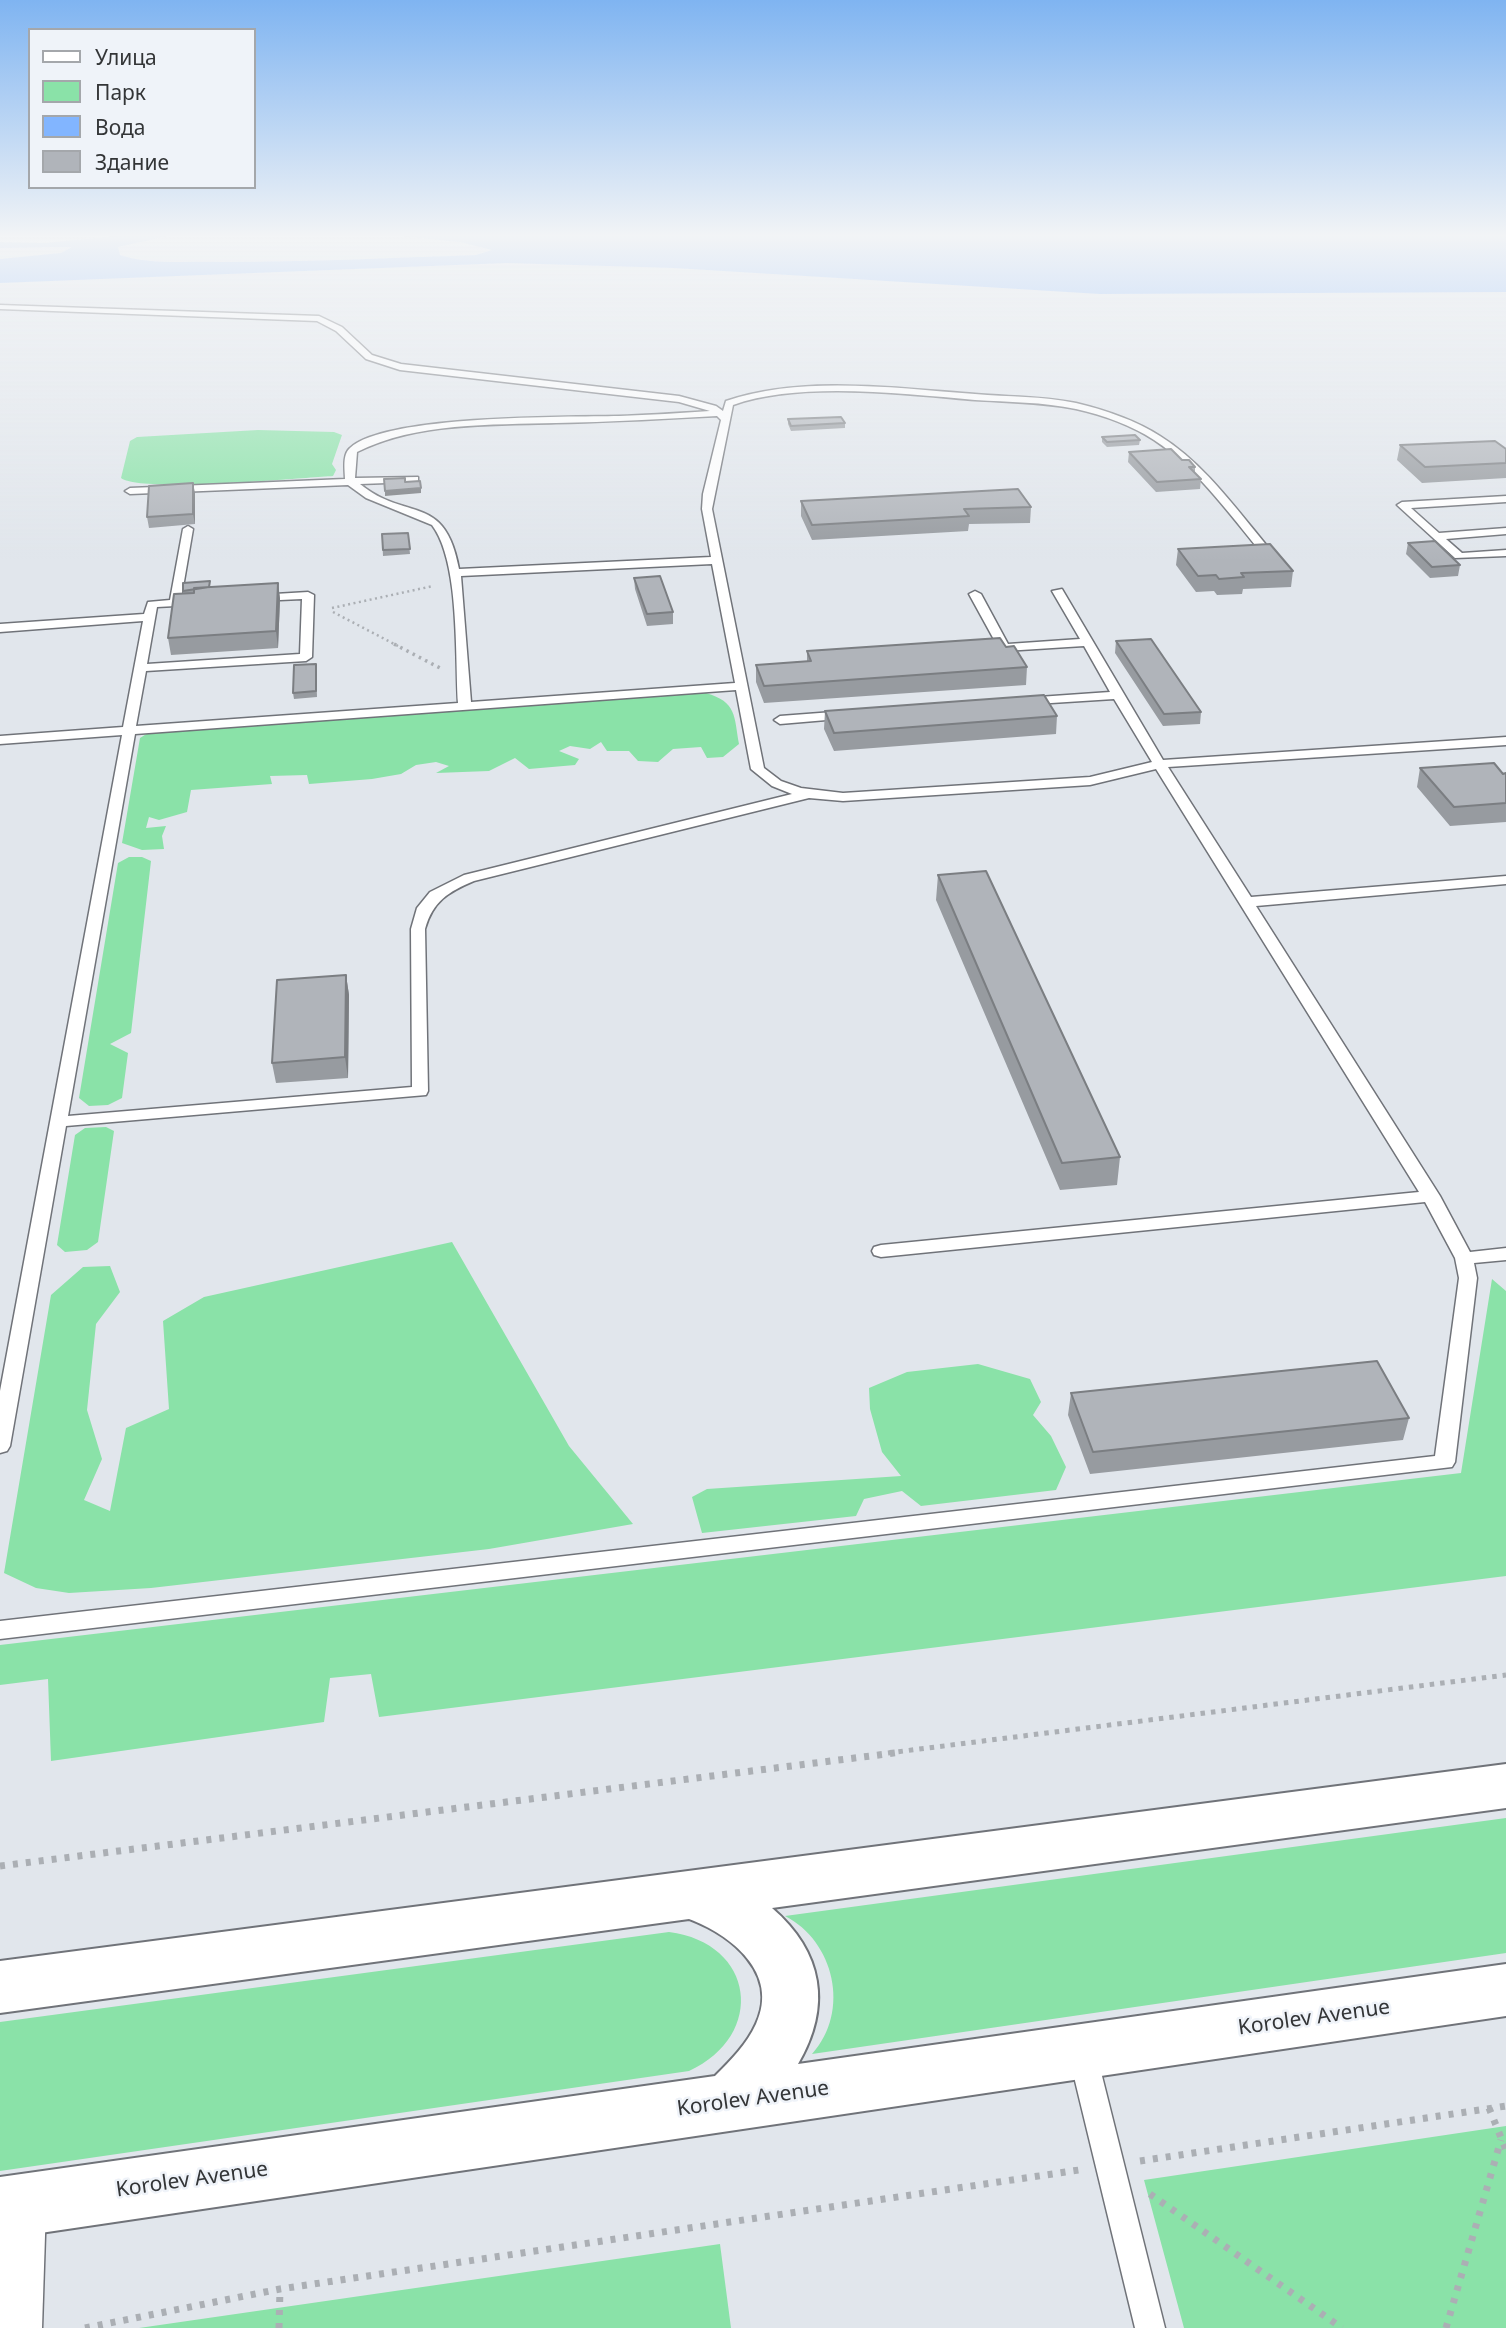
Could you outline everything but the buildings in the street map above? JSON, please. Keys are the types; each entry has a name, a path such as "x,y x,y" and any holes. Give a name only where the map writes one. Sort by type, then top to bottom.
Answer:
{"main road":[{"path":"0,1987 1506,1786"},
{"path":"690,1895 727,1910 761,1934 784,1961 793,1991 789,2019 768,2061 731,2102"},
{"name":"Korolev Avenue","path":"9,2206 1506,1990"}],"street":[{"path":"9,2206 12,2328"}],"lane":[{"path":"355,344 369,357 400,367 679,399 698,403 723,416"},
{"path":"1283,572 1212,489 1167,445 1094,410 1064,404 880,392 797,391 736,398 729,403 723,416 707,509 758,769 778,785 807,795 843,797 1090,781 1160,764 1506,741"},
{"path":"349,481 350,456 353,450 379,437 410,431 474,424 723,416"},
{"path":"130,491 414,479"},
{"path":"349,481 370,498 439,524 456,577 465,706"},
{"path":"1506,499 1402,505 1459,556 1506,553"},
{"path":"175,603 188,529"},
{"path":"1436,536 1506,531"},
{"path":"456,577 717,560"},
{"path":"0,1630 1445,1462 1468,1278 1465,1258 1431,1196 1160,764 1058,591"},
{"path":"975,594 1004,648"},
{"path":"140,668 306,657 308,595 242,599"},
{"path":"0,1446 152,604 202,601"},
{"path":"0,628 149,617"},
{"path":"976,650 1088,642"},
{"path":"0,740 741,685"},
{"path":"1010,703 1118,695"},
{"path":"780,720 861,714"},
{"path":"58,1122 420,1091 418,929 422,912 430,898 470,878 807,795"},
{"path":"1246,902 1506,880"},
{"path":"881,1251 1431,1196"},
{"path":"1465,1258 1506,1254"},
{"path":"1082,2052 1150,2328"}],"path":[{"path":"456,577 328,609 462,680"},
{"path":"0,1866 1506,1675"},
{"path":"85,2328 281,2289 1506,2106"},
{"path":"1489,2108 1506,2150"},
{"path":"1446,2328 1501,2140"},
{"path":"1109,2165 1342,2328"},
{"path":"279,2328 281,2289"}],"green space":[{"path":"258,430 334,432 342,435 332,464 336,470 333,476 188,484 134,482 121,478 130,441 137,437"},
{"path":"706,693 724,701 735,718 739,744 723,757 707,758 701,747 673,749 658,762 638,761 629,751 607,751 601,742 590,749 570,746 559,751 579,759 575,765 529,769 515,758 489,771 436,773 449,766 436,762 416,765 401,774 309,784 307,775 270,776 272,784 191,790 187,812 159,820 149,817 146,828 166,826 162,836 164,849 142,850 122,843 140,738 148,733"},
{"path":"129,857 142,857 151,861 131,1033 110,1044 128,1053 122,1098 108,1105 89,1106 79,1098 118,863"},
{"path":"106,1127 114,1131 98,1242 87,1250 65,1252 57,1245 75,1135 85,1128"},
{"path":"452,1242 569,1446 633,1524 489,1549 151,1588 69,1593 36,1588 4,1573 51,1295 83,1267 110,1266 120,1292 96,1324 87,1410 102,1459 84,1500 110,1511 126,1428 169,1409 163,1321 204,1297"},
{"path":"1492,1279 1506,1291 1506,1576 379,1717 371,1674 330,1678 324,1722 51,1761 48,1679 0,1685 0,1645 1461,1473"},
{"path":"978,1364 1030,1379 1041,1402 1033,1415 1051,1436 1066,1467 1056,1490 921,1506 902,1491 864,1499 856,1516 702,1533 692,1497 707,1489 901,1476 882,1452 870,1409 869,1388 907,1372"},
{"path":"1506,1818 1506,1953 812,2054 824,2037 831,2018 834,1998 832,1978 815,1942 802,1927 785,1916"},
{"path":"669,1932 698,1940 719,1953 734,1971 740,1992 740,2014 731,2036 714,2055 689,2071 0,2171 0,2022"},
{"path":"1506,2126 1506,2328 1184,2328 1144,2180"},
{"path":"720,2244 731,2328 139,2328"}]}
